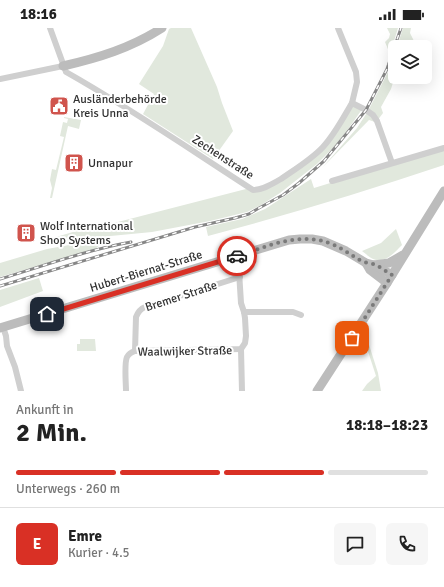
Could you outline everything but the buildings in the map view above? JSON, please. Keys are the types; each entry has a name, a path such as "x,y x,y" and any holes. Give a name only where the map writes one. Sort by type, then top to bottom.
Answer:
{"street":[{"path":"50,28 63,66"},
{"path":"0,79 63,66 114,52 142,40 162,28"},
{"name":"Zechenstraße","path":"63,66 66,72 133,112 253,190 260,190 299,167 322,148 338,127 352,103 357,82 356,72 338,28"},
{"path":"352,103 373,115 377,121 392,163"},
{"path":"332,181 444,148"},
{"path":"317,391 390,279 444,191"},
{"name":"Hubert-Biernat-Straße","path":"1,328 289,240 312,239 333,244 370,264 390,279"},
{"path":"370,264 389,263 405,254"},
{"path":"238,256 241,303 244,312 293,312 301,315"},
{"name":"Bremer Straße","path":"135,351 136,317 140,309 240,277"},
{"name":"Waalwijker Straße","path":"126,391 126,359 135,351 241,349 245,343 246,336 244,312"},
{"path":"1,328 6,336 7,346 21,391"},
{"path":"0,338 7,346"},
{"path":"241,349 242,391"}],"shaded area":[{"path":"191,28 217,87 233,131 213,159 143,114 154,94 139,84 163,46 169,29"},
{"path":"387,28 398,28 394,40 388,40 388,49 385,42 389,38 390,34"},
{"path":"403,28 411,28 410,33 414,40 399,40"},
{"path":"388,72 388,84 393,84 381,107 383,113 375,122 369,120 322,168 357,128 368,111"},
{"path":"352,103 363,108 334,147 317,164 280,193 247,212 152,232 69,240 43,246 42,243 56,237 83,229 114,223 250,188 260,190 322,148"},
{"path":"64,117 81,120 79,129 68,126 52,198 50,198 52,188 50,180 52,169 56,170 64,137 60,136 63,122 67,123 68,119"},
{"path":"444,148 444,165 268,220 208,236 206,227 242,219 265,209 311,179 314,188"},
{"path":"396,229 402,245 389,257 377,260 362,251 381,243"},
{"path":"108,240 108,243 100,245 95,249 0,277 0,263 47,249"},
{"path":"39,278 43,291 0,307 0,290"},
{"path":"365,332 378,373 381,391 362,391 376,376 363,336 361,336"},
{"path":"80,339 95,339 96,351 77,351 77,344 80,344"}],"railway":[{"path":"0,286 195,227 249,214 283,195 324,161 366,110 387,69 401,28"},
{"path":"0,279 82,254 131,242"}],"way so far":[{"path":"237,256 289,240 312,239 333,244 366,263 374,265 392,275 352,338"}],"place":[{"name":"Ausländerbehörde Kreis Unna","path":"59,106"},
{"name":"Unnapur","path":"74,163"},
{"name":"Wolf International Shop Systems","path":"26,233"}],"route":[{"path":"47,314 237,256"}]}
